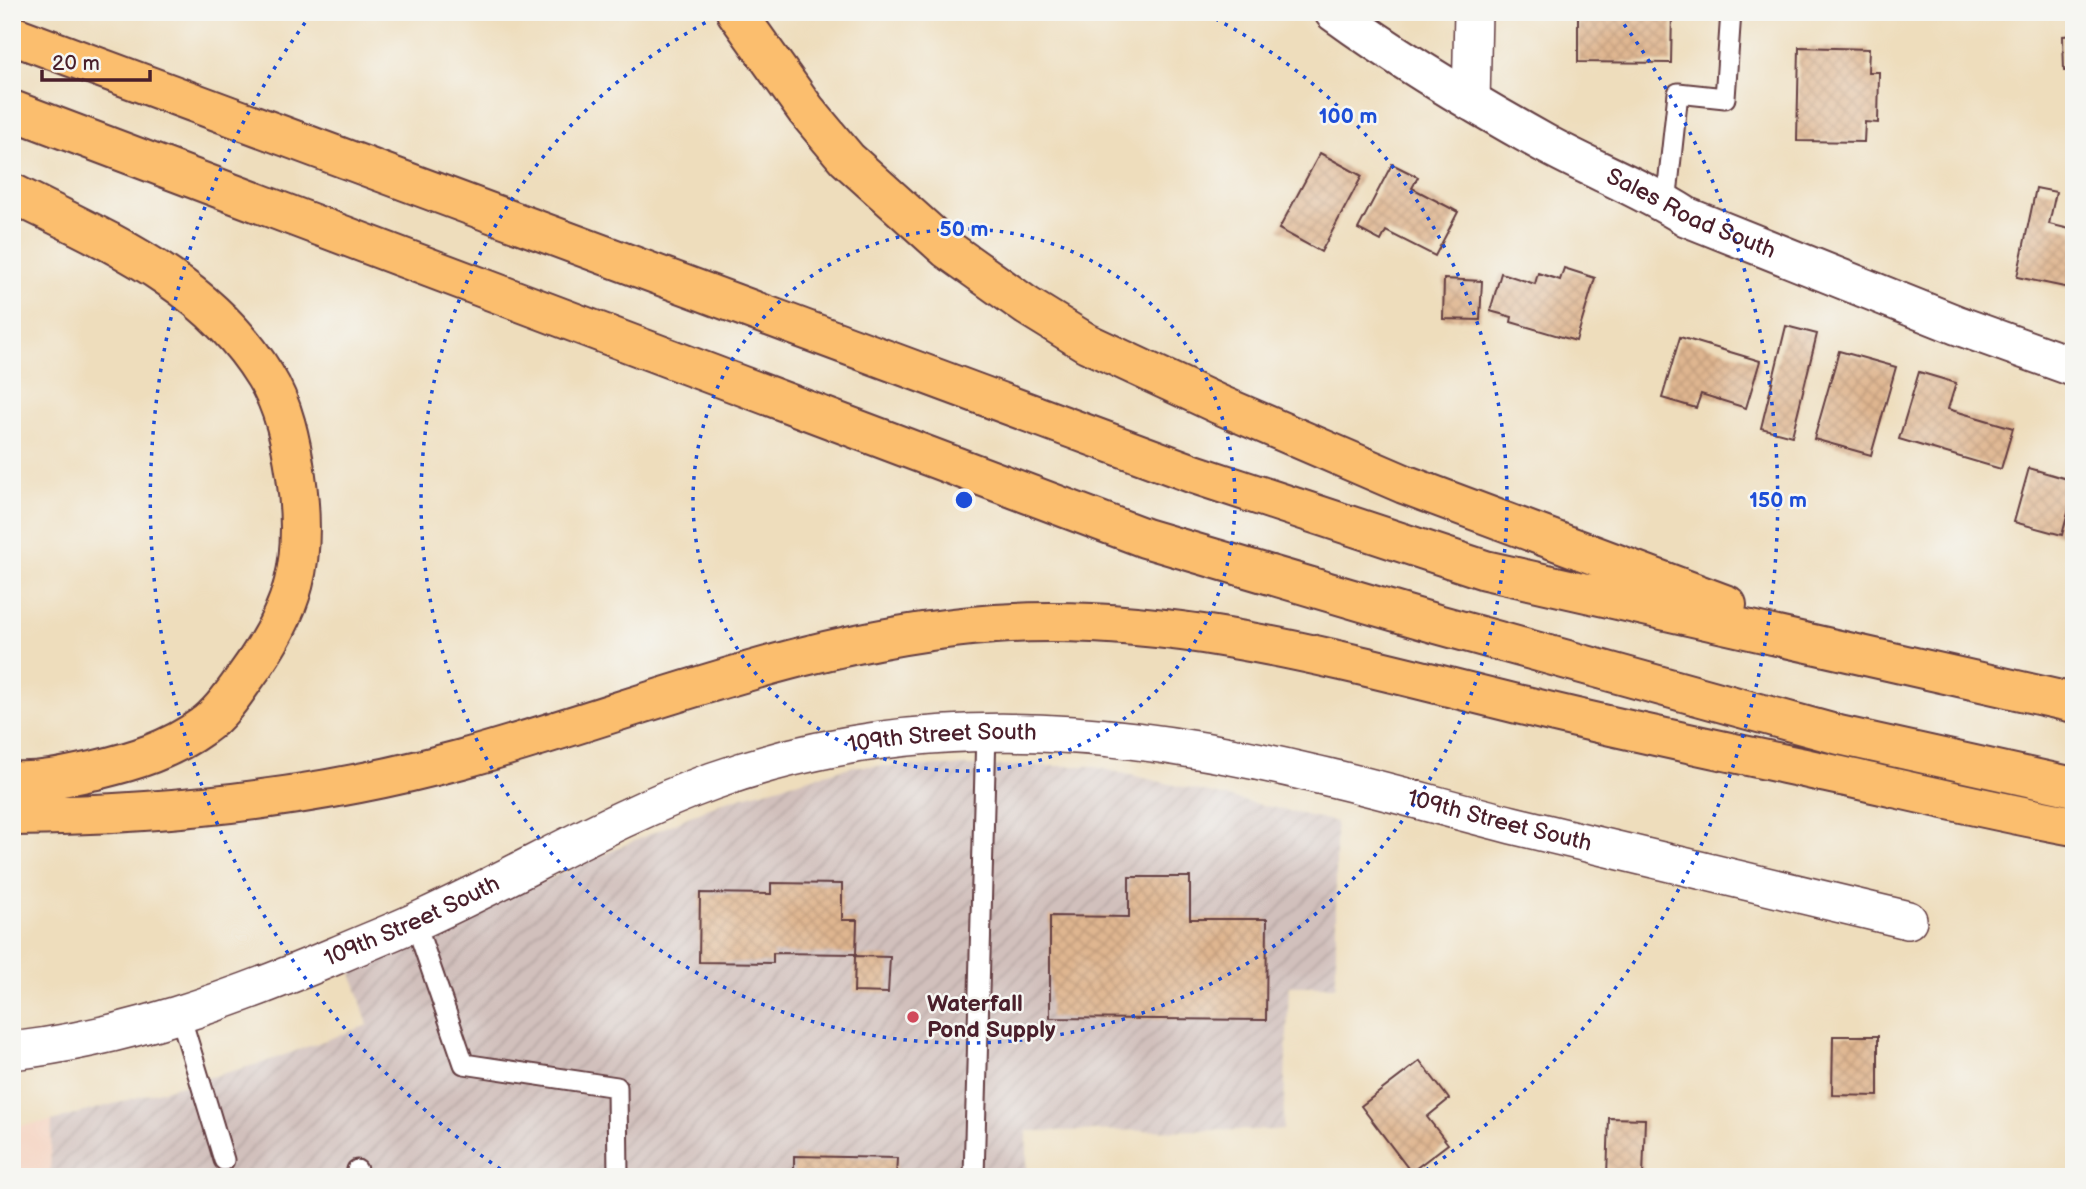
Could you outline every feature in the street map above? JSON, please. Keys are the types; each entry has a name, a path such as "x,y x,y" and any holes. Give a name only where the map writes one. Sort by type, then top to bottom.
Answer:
{"highway":[{"path":"736,12 806,110 847,159 947,249 1027,306 1087,343 1218,404 1404,484 1870,658"},
{"path":"12,35 1195,474 1485,570 2074,703"},
{"path":"12,110 1145,538 1437,624 1839,735 2074,787"},
{"path":"12,192 143,259 217,315 265,375 278,399 287,428 300,505 300,545 289,604 255,665 233,695 206,724 182,740 129,763 72,775 26,782 12,781"},
{"path":"12,816 86,816 175,810 275,798 377,780 463,758 818,651 982,625 1062,622 1115,624 1216,634 1307,653 1608,726 2074,826"}],"street":[{"name":"Sales Road South","path":"1334,12 1381,46 1471,102 1688,217 1795,262 2074,367"},
{"path":"1471,102 1473,12"},
{"name":"109th Street South","path":"12,1051 49,1047 144,1027 256,989 415,922 609,827 711,782 808,754 939,733 1075,734 1148,741 1243,758 1909,920"}],"lane":[{"path":"1667,204 1678,93 1725,98 1731,12"},
{"path":"974,1177 986,732"},
{"path":"415,922 464,1064 617,1087 618,1177"},
{"path":"180,1015 224,1160"}],"shaded area":[{"path":"854,766 1091,766 1336,822 1336,986 1289,986 1283,1130 1027,1131 1027,1177 50,1177 52,1121 265,1062 368,1025 350,967 722,802"},
{"path":"52,1121 50,1177 12,1177 12,1127"}],"building":[{"path":"1578,12 1672,12 1671,63 1578,62"},
{"path":"2074,35 2074,71 2064,71 2063,36"},
{"path":"1799,47 1869,49 1868,72 1879,72 1878,123 1865,122 1864,142 1797,141"},
{"path":"1320,153 1362,176 1321,252 1279,229"},
{"path":"1392,164 1418,177 1412,188 1458,212 1435,256 1386,231 1381,241 1358,229"},
{"path":"2036,188 2056,192 2049,224 2074,230 2074,289 2017,277"},
{"path":"1564,268 1595,278 1576,341 1511,322 1512,317 1490,311 1501,273 1535,284 1538,273 1560,280"},
{"path":"1444,279 1482,281 1480,320 1443,319"},
{"path":"1786,326 1817,334 1792,436 1761,428"},
{"path":"1680,337 1760,361 1746,408 1701,394 1696,408 1662,398"},
{"path":"1839,351 1896,367 1871,455 1814,439"},
{"path":"1919,372 1956,383 1948,409 2013,428 2001,469 1899,439"},
{"path":"2029,468 2074,481 2074,491 2062,535 2014,522"},
{"path":"1129,877 1190,877 1190,919 1267,919 1266,1020 1050,1018 1050,916 1129,917"},
{"path":"771,883 842,884 842,920 857,920 856,954 773,953 773,963 699,962 700,893 771,894"},
{"path":"855,956 890,957 888,993 854,992"},
{"path":"1833,1036 1878,1036 1878,1096 1832,1095"},
{"path":"1420,1061 1449,1099 1427,1117 1448,1144 1411,1172 1361,1106"},
{"path":"1609,1118 1645,1119 1643,1177 1607,1177"},
{"path":"794,1156 897,1158 896,1177 794,1177"}],"place":[{"name":"Waterfall Pond Supply","path":"913,1017"}]}
